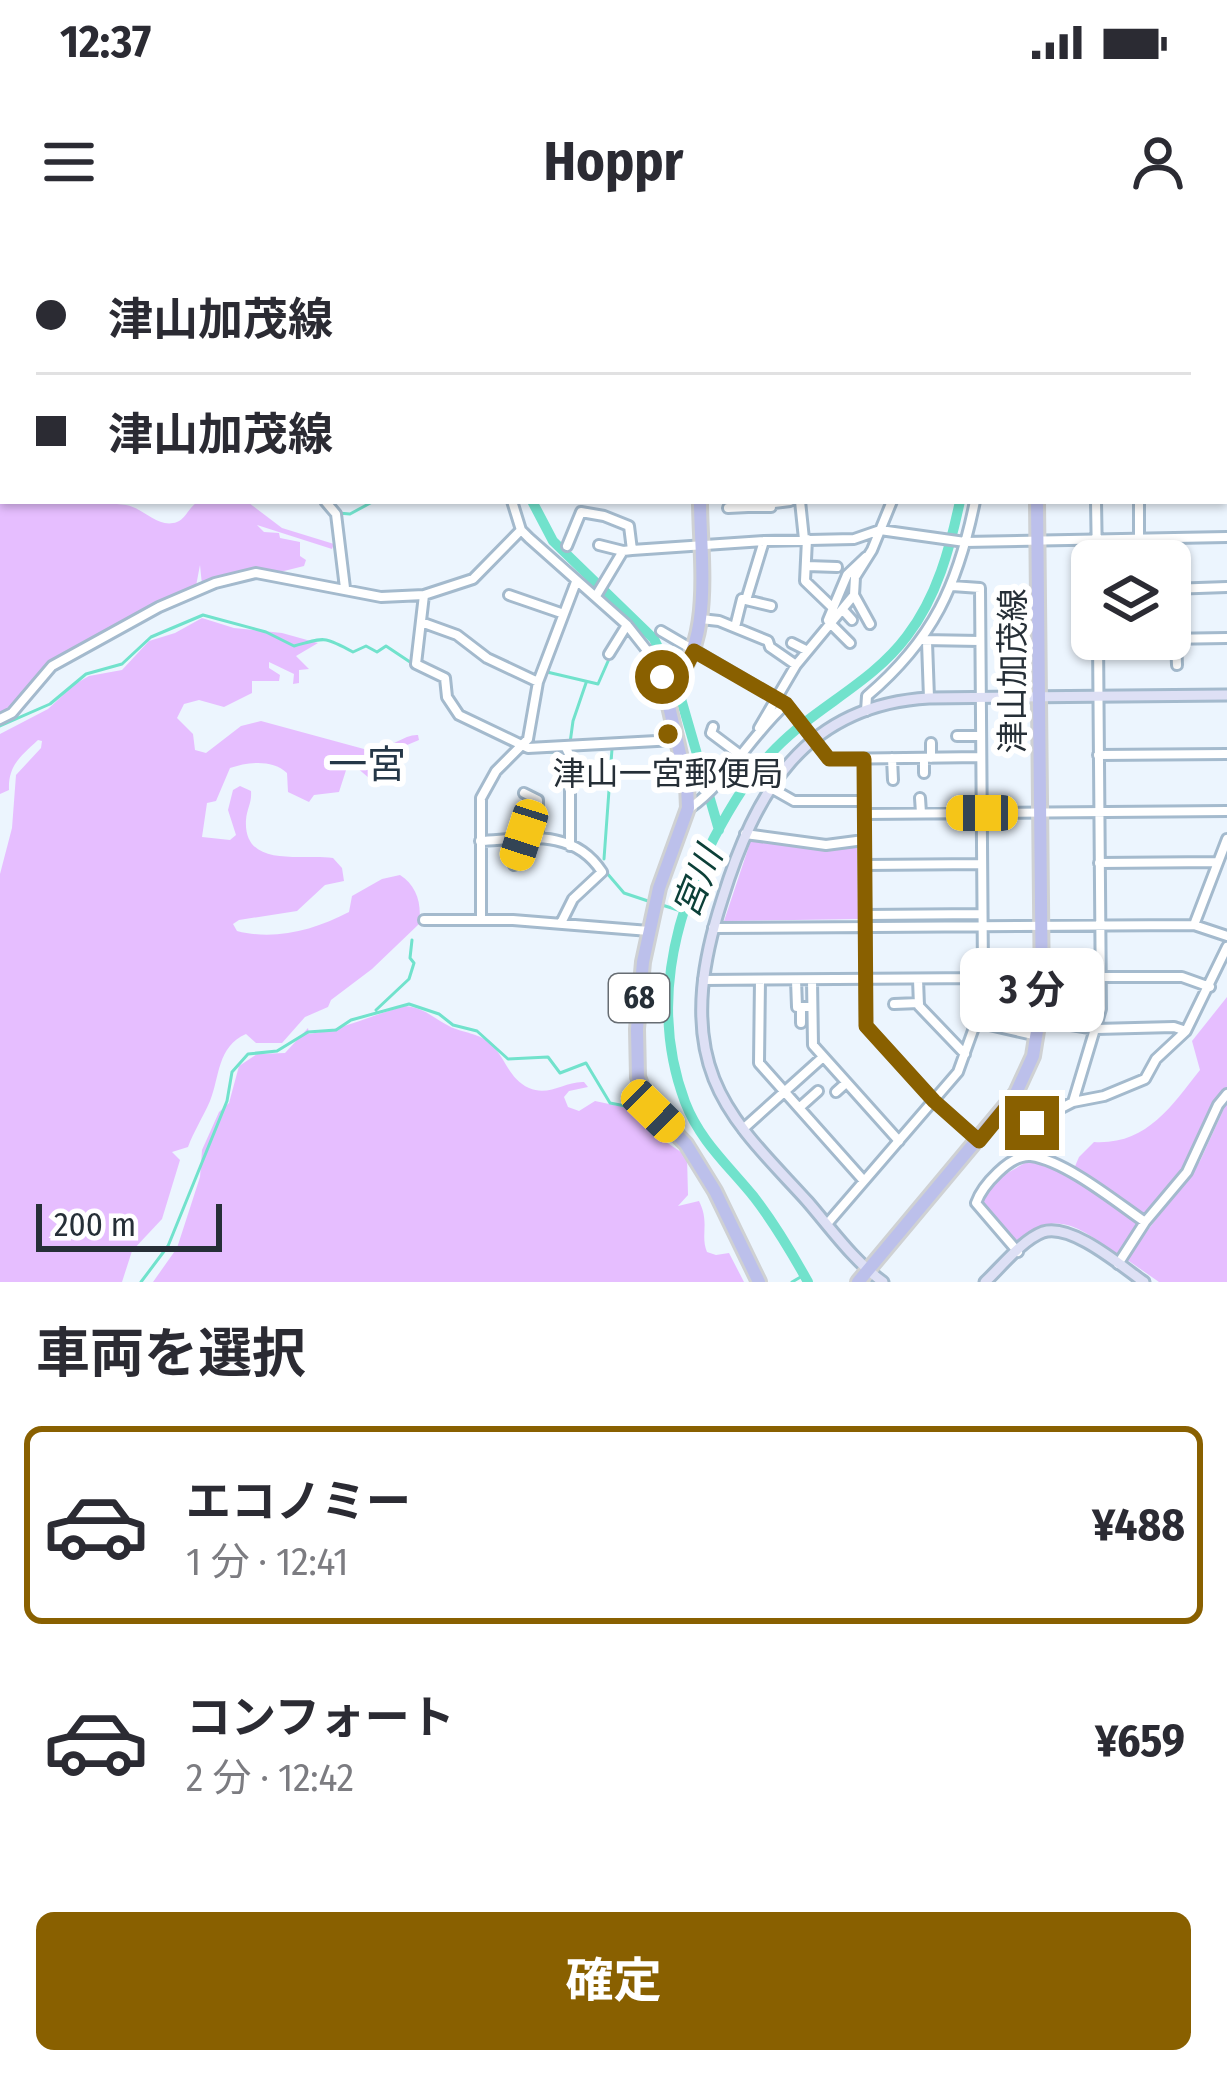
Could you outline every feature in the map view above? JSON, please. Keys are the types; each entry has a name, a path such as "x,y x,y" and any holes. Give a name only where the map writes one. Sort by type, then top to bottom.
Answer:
{"main road":[{"path":"692,806 675,740 671,684 694,651 700,619 700,504"},
{"name":"津山加茂線","path":"858,1282 1006,1108 1025,1075 1038,1036 1042,926 1037,504"},
{"name":"68","path":"692,806 659,888 643,962 637,1029 642,1088 653,1111 695,1158 759,1282"}],"street":[{"path":"328,504 336,514 345,588"},
{"path":"513,504 521,530 627,625 671,684"},
{"path":"800,504 805,581 852,620"},
{"path":"821,631 870,554 891,504"},
{"path":"866,710 867,696 925,641 952,586 974,504"},
{"path":"1096,504 1096,540 1227,537"},
{"path":"1139,504 1139,538"},
{"path":"728,508 772,505"},
{"path":"567,546 581,512 629,526 627,551 596,596"},
{"path":"0,719 12,713 52,666 159,607 215,583 256,573 381,597 424,595 472,579 521,530"},
{"path":"599,544 627,551 854,539 880,530 962,542 1071,540"},
{"path":"746,600 764,541"},
{"path":"807,566 837,567"},
{"path":"481,918 483,790 522,747 538,682 575,583"},
{"path":"827,1224 934,1101 964,1058 976,1022 983,978 980,588 952,586"},
{"path":"1191,588 1227,587"},
{"path":"692,806 759,728 850,589"},
{"path":"850,589 870,624"},
{"path":"424,595 416,664 447,676 451,706 535,750 675,740"},
{"path":"509,595 562,613"},
{"path":"735,627 742,599 771,606"},
{"path":"700,619 768,641 796,665"},
{"path":"421,622 457,635 487,658 538,682"},
{"path":"830,623 850,643"},
{"path":"609,654 627,625"},
{"path":"661,631 787,706 829,759 981,758"},
{"path":"1191,639 1227,638"},
{"path":"925,641 980,641"},
{"path":"925,641 929,698"},
{"path":"792,643 806,650"},
{"path":"426,669 431,659"},
{"path":"1072,1102 1101,1009 1098,660"},
{"path":"1177,660 1177,665"},
{"path":"884,1282 868,1270 743,1129 724,1102 706,1055 703,980 713,928 744,834 769,788 812,739 866,710 901,700 1227,694"},
{"path":"759,728 787,706"},
{"path":"713,727 710,733 739,754"},
{"path":"957,736 981,736"},
{"path":"924,773 931,742"},
{"path":"566,748 570,756 569,844"},
{"path":"1099,755 1227,754"},
{"path":"892,758 892,780"},
{"path":"864,759 866,1026 934,1101 979,1141"},
{"path":"769,788 794,801 864,801"},
{"path":"524,793 538,800 538,837"},
{"path":"920,798 921,813"},
{"path":"864,814 1227,811"},
{"path":"744,834 826,844 864,840"},
{"path":"479,841 524,835 569,844 591,856 602,872 573,899 561,923"},
{"path":"514,865 524,835"},
{"path":"1194,925 1227,839"},
{"path":"1099,863 1218,862"},
{"path":"865,865 982,864"},
{"path":"865,915 982,914"},
{"path":"424,920 481,918 650,932"},
{"path":"713,928 1194,925 1227,936"},
{"path":"1006,1108 1032,1123 1072,1102 1105,1096 1145,1079 1156,1059 1186,1031 1227,947"},
{"path":"1163,961 1164,977"},
{"path":"1100,977 1182,977 1210,987"},
{"path":"703,980 812,984 983,978"},
{"path":"918,979 919,1003 976,1068"},
{"path":"760,980 759,1063 865,1181"},
{"path":"796,984 797,1007 812,1007"},
{"path":"812,984 813,1045 899,1141"},
{"path":"893,1004 919,1003"},
{"path":"801,1007 801,1023"},
{"path":"1040,1020 1096,1028 1186,1031"},
{"path":"976,1022 1038,1036"},
{"path":"743,1129 823,1057"},
{"path":"836,1092 846,1083"},
{"path":"799,1108 818,1091"},
{"path":"1118,1264 1145,1222 1187,1172 1227,1094"},
{"path":"1018,1252 976,1203 995,1175 1023,1157 1032,1156 1076,1176 1145,1222"},
{"path":"985,1282 1041,1233 1065,1232 1144,1282"}],"shaded area":[{"path":"0,504 126,505 170,523 180,521 195,504 250,504 282,528 334,544 332,549 257,525 264,532 300,542 304,566 276,573 244,572 202,585 200,565 196,586 51,660 0,715"},
{"path":"202,618 318,643 296,656 309,669 299,670 299,683 293,684 294,674 269,662 269,668 280,675 279,681 252,681 252,693 224,707 199,700 184,704 177,718 193,734 195,750 206,753 241,726 261,721 375,752 408,737 418,735 419,740 400,748 390,763 368,766 369,778 349,761 339,792 314,795 309,802 288,792 287,773 274,765 230,768 216,801 207,803 202,837 230,840 236,835 228,810 233,790 240,786 251,791 246,820 254,846 278,856 333,858 342,868 344,881 325,885 297,911 239,920 233,924 237,931 280,934 322,924 349,912 352,896 400,875 417,896 419,924 328,1007 305,1017 282,1043 256,1043 246,1034 230,1046 188,1147 172,1152 180,1160 162,1219 132,1251 122,1282 0,1282 0,874 12,828 16,775 42,741 17,762 9,790 0,794 0,734 48,709 89,676 122,670 149,641"},
{"path":"751,840 826,848 857,844 858,919 724,921"},
{"path":"1227,997 1227,1088 1205,1118 1171,1191 1140,1214 1073,1171 1094,1142 1142,1131 1167,1110 1200,1070 1192,1041"},
{"path":"406,1006 487,1041 529,1088 543,1091 584,1082 588,1087 569,1091 564,1097 568,1107 579,1111 595,1101 651,1113 661,1123 666,1142 687,1156 688,1195 678,1206 699,1201 707,1252 729,1253 744,1282 153,1282 177,1248 200,1177 202,1150 219,1112 229,1103 239,1066 257,1054 285,1053 308,1028 309,1034 322,1032"},
{"path":"1227,1102 1227,1282 1159,1282 1126,1259 1200,1161"},
{"path":"1030,1160 1066,1172 1138,1220 1119,1255 1080,1230 1056,1223 1043,1225 1014,1243 979,1202 997,1179"}],"waterway":[{"path":"338,513 350,514 368,504"},
{"name":"宮川","path":"534,504 553,541 654,639 679,692 719,830"},
{"name":"宮川","path":"808,1282 769,1217 707,1141 685,1102 669,1034 668,1000 677,934 714,838 758,769 792,733 878,667 917,621 941,572 959,504"},
{"path":"0,726 50,704 86,674 122,664 151,637 203,615 266,632 294,646 324,640 353,652 366,646 377,652 386,646 413,664"},
{"path":"547,672 598,684 609,659"},
{"path":"570,743 586,683"},
{"path":"463,721 492,735"},
{"path":"604,859 612,749"},
{"path":"534,751 565,753"},
{"path":"566,816 567,842"},
{"path":"582,847 597,860"},
{"path":"606,872 624,893 651,902"},
{"path":"662,905 681,911"},
{"path":"376,1010 409,979 414,963 412,940"},
{"path":"141,1282 168,1246 227,1101 232,1072 248,1054 277,1051 308,1032 336,1030 351,1020 409,1004 477,1031 508,1059 548,1057 560,1073 586,1063 610,1103 646,1110"},
{"path":"792,1282 804,1275"}],"place":[{"name":"津山一宮郵便局","path":"668,734"}],"district":[{"name":"一宮","path":"367,764"}],"route":[{"path":"662,677 665,689 680,678 694,651 786,704 829,759 864,759 866,1026 934,1101 979,1141 1006,1108 1032,1123"}]}
